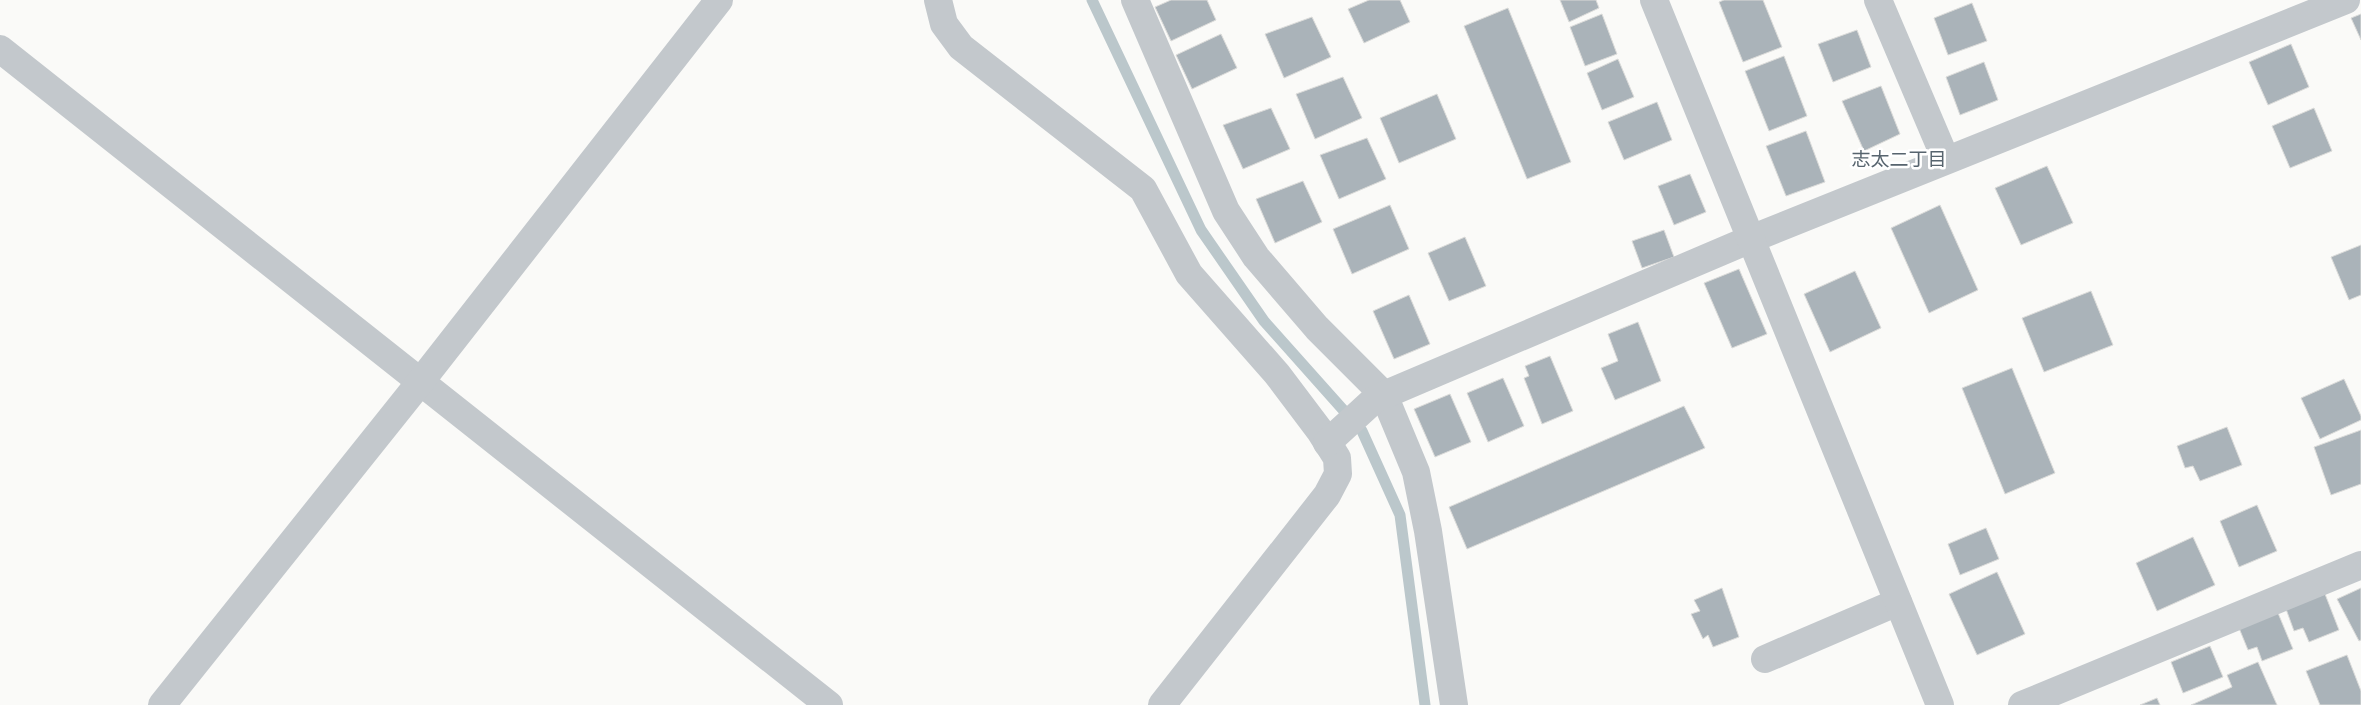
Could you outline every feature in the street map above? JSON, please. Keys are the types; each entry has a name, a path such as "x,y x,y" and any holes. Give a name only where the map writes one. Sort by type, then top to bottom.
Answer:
{"street":[{"path":"162,705 421,381 720,0"},
{"path":"938,0 944,24 961,47 1143,188 1190,274 1277,374 1336,458 1338,474 1327,495 1162,705"},
{"path":"1135,0 1226,211 1256,257 1379,398 1416,472 1428,531 1454,705"},
{"path":"1654,0 1940,705"},
{"path":"1878,0 1946,160"},
{"path":"1327,443 1379,398 1751,239 2346,0"},
{"path":"0,49 829,705"},
{"path":"2022,705 2361,565"},
{"path":"1765,659 1898,602"}],"building":[{"path":"1171,0 1207,0 1216,20 1171,41 1155,7"},
{"path":"1369,0 1400,0 1410,22 1364,43 1348,9"},
{"path":"1560,0 1596,0 1599,8 1569,22"},
{"path":"1724,0 1763,0 1782,47 1743,62 1719,2"},
{"path":"1972,3 1987,41 1948,55 1934,18"},
{"path":"1508,8 1571,162 1527,179 1464,26"},
{"path":"1602,14 1617,54 1585,66 1570,27"},
{"path":"2361,14 2361,40 2351,18"},
{"path":"1312,17 1331,57 1284,78 1265,34"},
{"path":"1857,30 1871,67 1833,82 1818,44"},
{"path":"1221,34 1237,68 1192,89 1176,55"},
{"path":"2291,44 2309,87 2268,105 2249,62"},
{"path":"1784,56 1807,116 1769,131 1745,71"},
{"path":"1618,59 1634,97 1602,110 1587,73"},
{"path":"1984,62 1998,100 1960,115 1946,77"},
{"path":"1343,77 1362,118 1315,139 1296,94"},
{"path":"1881,86 1900,134 1864,151 1842,101"},
{"path":"1437,94 1456,139 1399,163 1380,118"},
{"path":"1657,102 1672,140 1624,160 1608,122"},
{"path":"1271,108 1290,149 1243,169 1223,125"},
{"path":"2314,108 2332,151 2290,168 2272,126"},
{"path":"1806,131 1825,182 1786,196 1766,146"},
{"path":"1367,138 1386,179 1339,199 1320,155"},
{"path":"2047,166 2073,223 2021,245 1995,188"},
{"path":"1690,174 1706,212 1674,225 1658,186"},
{"path":"1303,181 1322,222 1275,243 1256,199"},
{"path":"1390,205 1409,249 1352,274 1333,229"},
{"path":"1940,205 1978,290 1929,313 1891,228"},
{"path":"1664,230 1674,257 1642,268 1632,241"},
{"path":"1465,237 1486,286 1449,301 1428,253"},
{"path":"2361,245 2361,295 2349,300 2331,257"},
{"path":"1739,269 1767,334 1732,348 1704,283"},
{"path":"1855,271 1881,328 1830,352 1804,294"},
{"path":"2091,291 2113,345 2044,372 2022,318"},
{"path":"1409,295 1430,344 1394,359 1373,311"},
{"path":"1638,322 1661,381 1615,400 1601,368 1618,361 1608,334"},
{"path":"1550,356 1573,411 1542,424 1524,378 1529,376 1525,366"},
{"path":"2012,368 2055,473 2005,494 1962,388"},
{"path":"1503,378 1524,426 1488,442 1467,393"},
{"path":"2344,379 2361,416 2361,420 2320,439 2301,398"},
{"path":"1450,394 1471,442 1435,457 1414,409"},
{"path":"1684,406 1705,448 1467,549 1449,507"},
{"path":"2227,427 2242,465 2200,481 2193,466 2185,468 2177,446"},
{"path":"2361,430 2361,484 2331,495 2314,447"},
{"path":"2257,505 2277,551 2239,567 2220,521"},
{"path":"1986,528 1999,559 1960,575 1948,544"},
{"path":"2193,537 2215,585 2157,611 2136,563"},
{"path":"1997,572 2025,634 1977,655 1949,594"},
{"path":"1722,588 1739,637 1713,647 1708,635 1703,639 1691,614 1700,611 1694,600"},
{"path":"2361,588 2361,640 2359,641 2337,599"},
{"path":"2325,594 2339,630 2309,642 2303,628 2294,631 2286,609"},
{"path":"2278,613 2293,649 2262,661 2257,647 2248,650 2239,628"},
{"path":"2210,646 2223,677 2183,693 2171,662"},
{"path":"2347,655 2361,691 2361,705 2320,705 2306,671"},
{"path":"2258,662 2277,705 2191,705 2232,687 2227,675"},
{"path":"2157,698 2160,705 2140,705"}],"waterway":[{"path":"1092,0 1201,230 1264,321 1362,431 1400,515 1425,705"}],"district":[{"name":"志太二丁目","path":"1899,159"}]}
